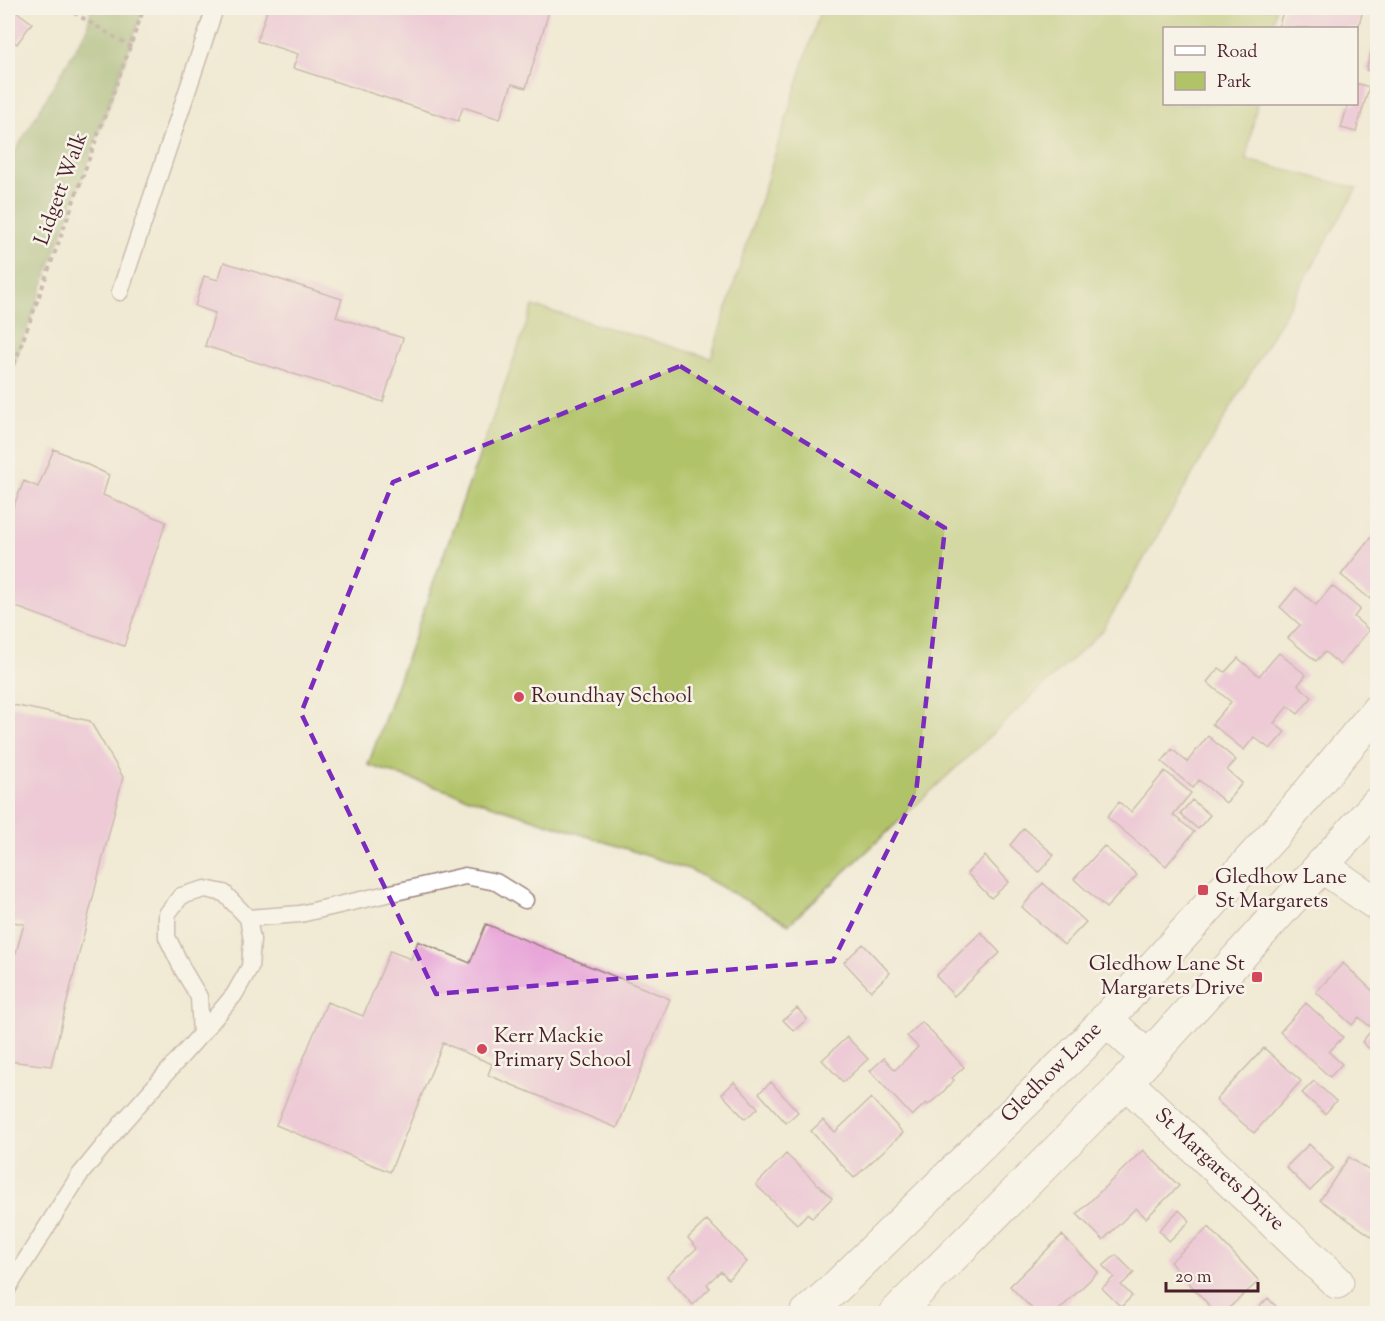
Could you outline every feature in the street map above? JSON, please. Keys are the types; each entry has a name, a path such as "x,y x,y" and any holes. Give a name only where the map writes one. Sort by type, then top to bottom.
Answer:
{"street":[{"name":"Gledhow Lane","path":"806,1314 1074,1054 1277,831 1377,710"},
{"path":"895,1314 1126,1082 1377,803"},
{"path":"1322,866 1377,905"},
{"path":"1106,1019 1148,1058"},
{"name":"St Margarets Drive","path":"1126,1082 1337,1282"}],"lane":[{"path":"120,292 215,8"},
{"path":"248,918 300,914 465,876 496,882 525,900"},
{"path":"8,1288 79,1176 123,1122 201,1034 234,995 250,967 252,940 248,918 224,893 206,889 181,896 166,914 167,937 199,997 201,1034"}],"path":[{"path":"66,8 131,47"},
{"name":"Lidgett Walk","path":"8,381 144,8"}],"highlighted area":[{"path":"680,366 945,528 916,793 833,961 436,994 301,713 393,482"}],"green space":[{"path":"91,8 144,8 8,381 8,164 87,29"},
{"path":"821,8 1276,8 1272,27 1163,27 1163,105 1257,105 1246,160 1357,188 1103,630 789,924 691,870 368,765 533,306 711,358"}],"building":[{"path":"8,8 21,8 17,12 32,23 17,44 8,37"},
{"path":"268,8 430,8 443,12 444,8 550,8 526,88 512,84 500,119 463,107 458,121 293,68 298,54 257,41"},
{"path":"1284,8 1363,10 1358,28 1278,27"},
{"path":"1377,31 1377,74 1366,70"},
{"path":"1358,84 1369,87 1356,132 1341,128 1348,105 1358,105"},
{"path":"224,262 342,299 336,317 403,338 383,402 205,346 215,313 195,306 204,276 218,280"},
{"path":"54,449 109,475 103,495 166,522 124,646 8,604 10,564 8,563 8,519 24,481 38,487"},
{"path":"1377,530 1377,590 1370,599 1341,575"},
{"path":"1332,586 1360,609 1354,617 1369,630 1340,665 1325,652 1316,661 1288,638 1300,625 1280,607 1296,588 1316,605"},
{"path":"1279,653 1306,675 1298,685 1312,697 1298,714 1288,706 1274,723 1285,732 1270,749 1254,737 1244,750 1212,724 1231,702 1207,682 1219,668 1225,672 1238,658 1259,676"},
{"path":"13,705 90,721 123,777 51,1066 8,1061 8,951 16,953 24,924 8,921 8,728"},
{"path":"1208,736 1236,760 1227,770 1242,783 1226,803 1199,780 1193,788 1162,762 1172,749 1187,762"},
{"path":"1165,771 1191,793 1173,815 1194,832 1166,866 1107,817 1119,802 1131,812"},
{"path":"1192,800 1210,815 1198,829 1180,814"},
{"path":"1024,828 1054,855 1039,872 1010,845"},
{"path":"1104,846 1137,875 1106,908 1074,879"},
{"path":"985,856 1009,882 991,898 967,873"},
{"path":"1043,883 1086,922 1064,945 1022,907"},
{"path":"486,924 670,999 617,1128 488,1075 492,1064 443,1043 390,1172 276,1125 327,1002 363,1016 390,951 411,959 418,941 470,963"},
{"path":"981,932 1000,953 954,996 936,976"},
{"path":"863,944 890,973 871,991 844,962"},
{"path":"1343,963 1377,995 1375,1000 1377,1017 1369,1026 1359,1017 1352,1025 1316,992"},
{"path":"1306,1003 1343,1037 1329,1052 1342,1064 1330,1077 1280,1032"},
{"path":"797,1008 807,1019 794,1031 783,1020"},
{"path":"922,1022 964,1067 952,1078 954,1080 942,1093 912,1116 870,1071 884,1058 895,1070 918,1047 907,1036"},
{"path":"1374,1027 1377,1030 1377,1056 1362,1042"},
{"path":"847,1037 868,1059 843,1082 822,1060"},
{"path":"1264,1048 1301,1081 1254,1133 1216,1100"},
{"path":"1314,1081 1336,1101 1325,1114 1302,1093"},
{"path":"734,1082 758,1108 745,1119 722,1094"},
{"path":"771,1082 798,1112 786,1123 759,1093"},
{"path":"871,1098 903,1133 854,1178 811,1131 823,1120 835,1132"},
{"path":"1309,1144 1333,1168 1310,1191 1286,1167"},
{"path":"1143,1150 1179,1186 1146,1218 1136,1208 1103,1240 1077,1214"},
{"path":"786,1154 832,1198 812,1218 808,1213 797,1224 756,1185"},
{"path":"1349,1157 1377,1176 1377,1240 1320,1200"},
{"path":"1179,1210 1190,1221 1169,1241 1159,1230"},
{"path":"707,1220 747,1262 728,1279 721,1271 707,1284 710,1288 693,1305 667,1276 697,1248 688,1238"},
{"path":"1209,1227 1259,1281 1222,1314 1217,1314 1170,1262"},
{"path":"1062,1235 1098,1272 1055,1314 1037,1314 1010,1286"},
{"path":"1116,1255 1134,1273 1121,1285 1132,1296 1121,1307 1102,1288 1114,1277 1103,1266"},
{"path":"1268,1298 1283,1314 1252,1314"},
{"path":"988,1306 999,1314 983,1314"}],"place":[{"name":"Roundhay School","path":"519,697"},
{"name":"Gledhow Lane St Margarets","path":"1203,890"},
{"name":"Gledhow Lane St Margarets Drive","path":"1257,977"},
{"name":"Kerr Mackie Primary School","path":"482,1049"}]}
